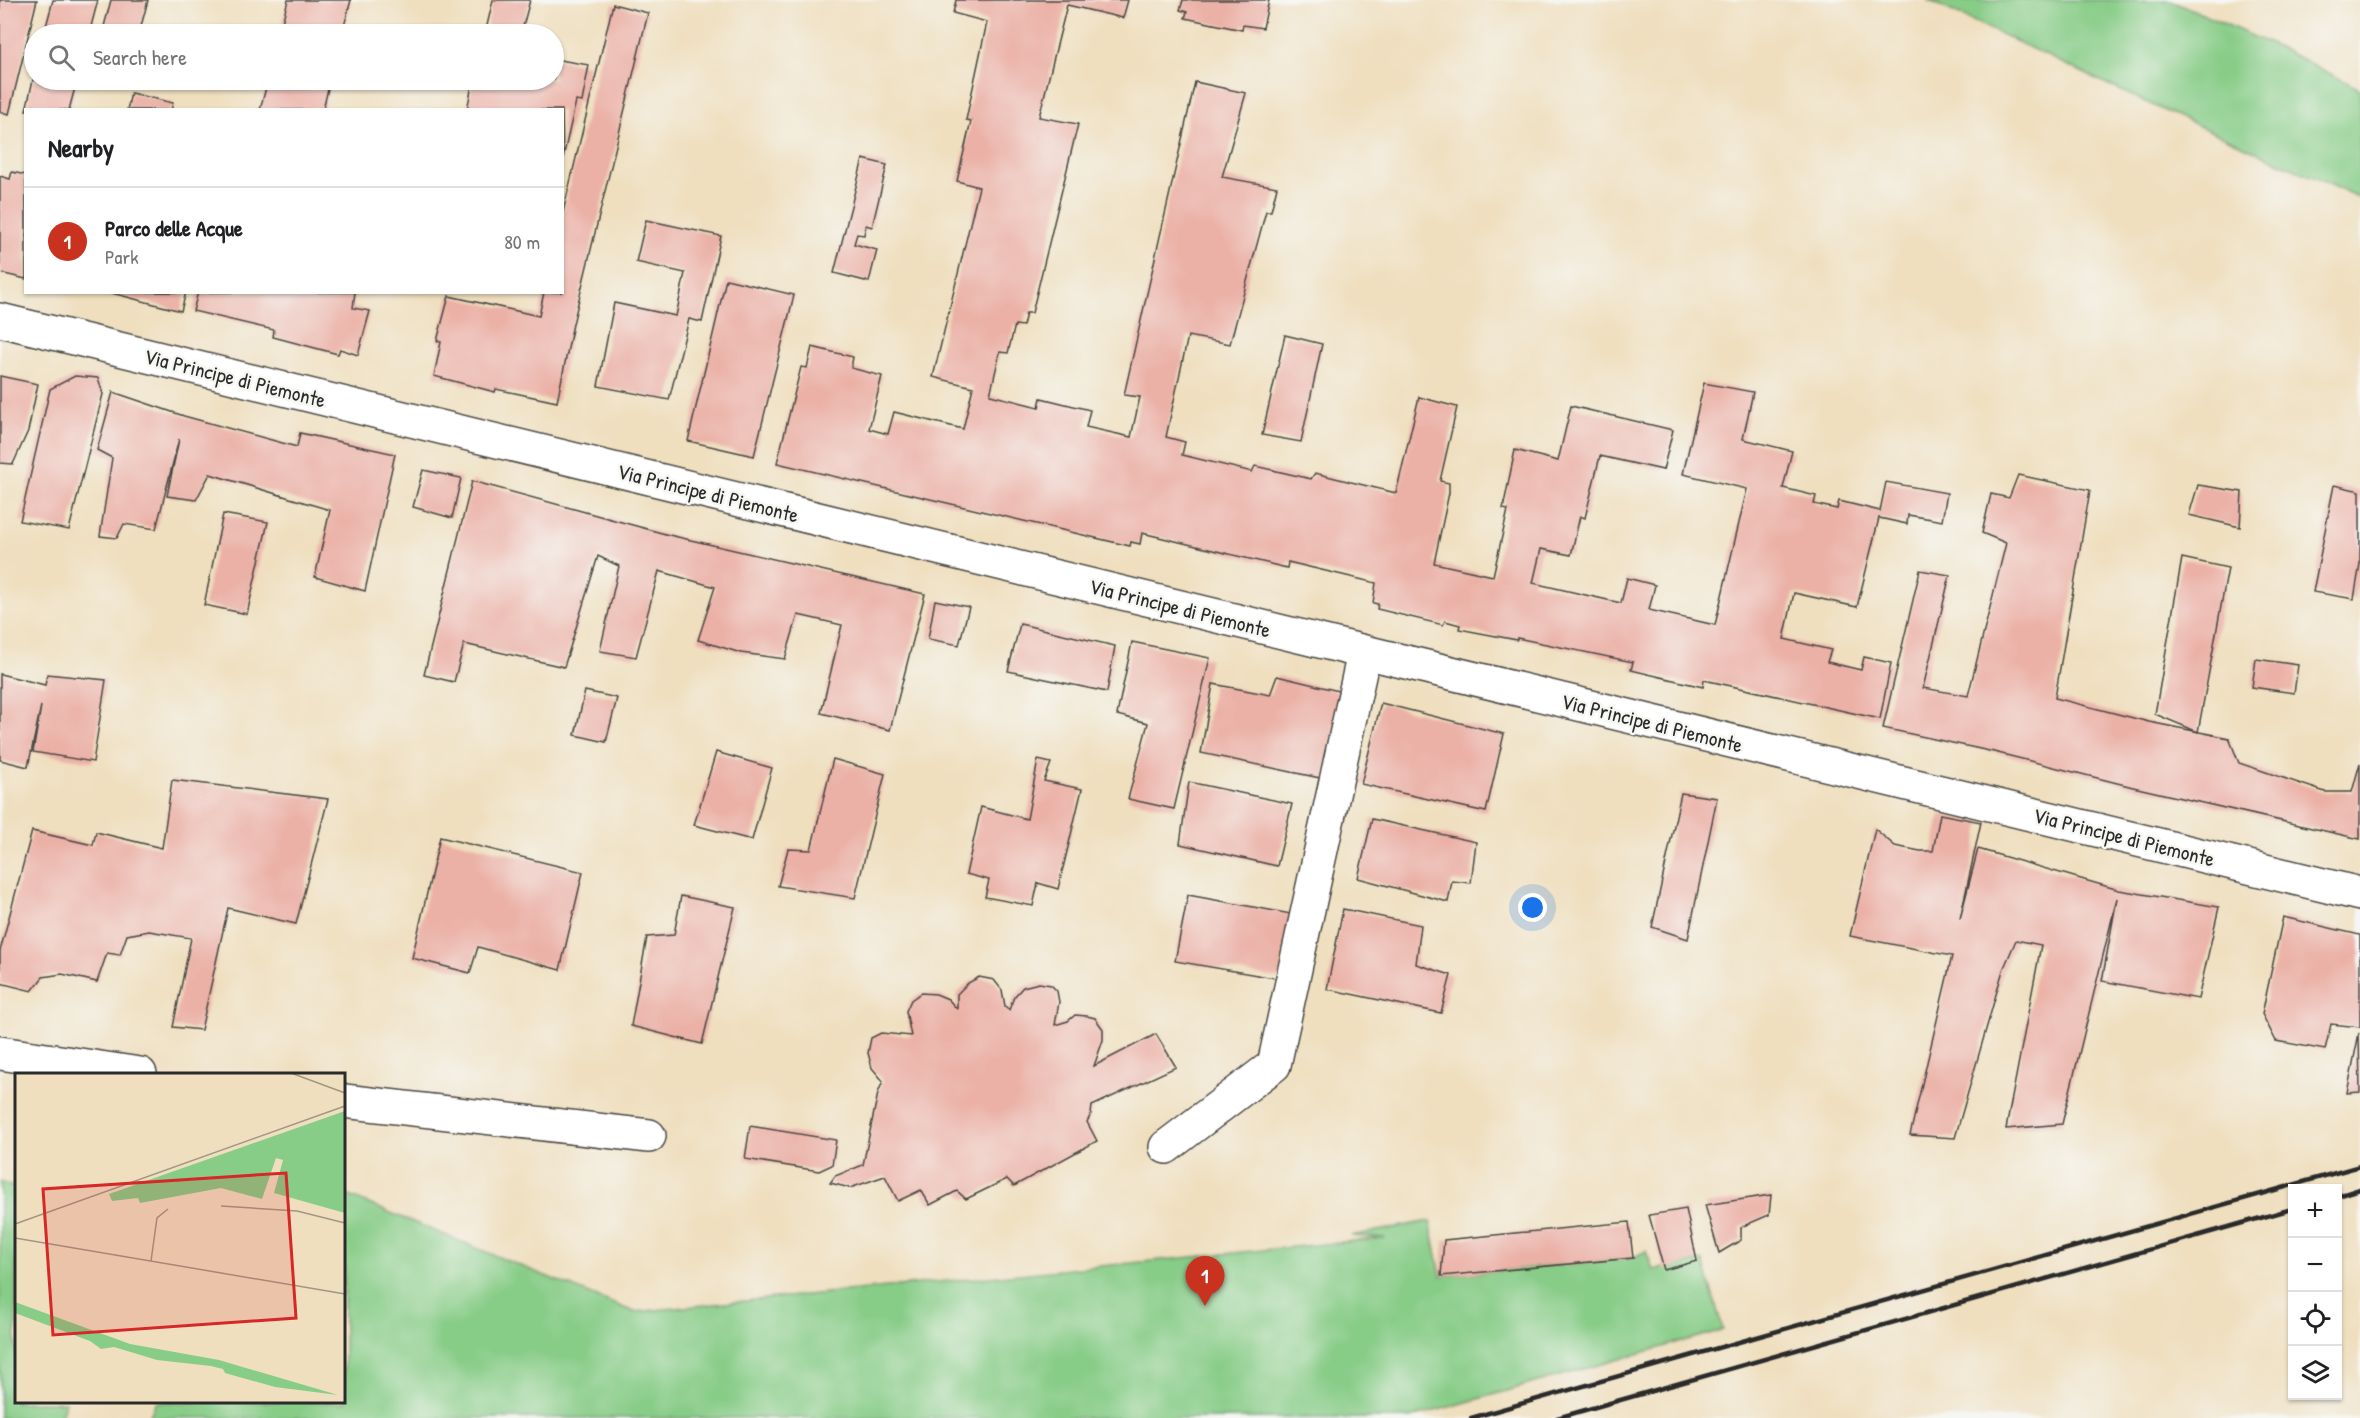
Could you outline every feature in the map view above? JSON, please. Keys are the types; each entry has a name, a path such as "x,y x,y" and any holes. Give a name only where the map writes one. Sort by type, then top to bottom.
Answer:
{"street":[{"name":"Via Principe di Piemonte","path":"0,320 2360,894"},
{"path":"1166,1147 1274,1065 1364,653"},
{"path":"0,1053 133,1073"},
{"path":"345,1101 650,1136"}],"green space":[{"path":"1928,0 2171,0 2286,51 2360,89 2360,198 2141,100"},
{"path":"0,1182 15,1188 15,1403 66,1403 60,1418 0,1418"},
{"path":"345,1194 634,1312 1385,1238 1351,1236 1430,1221 1441,1276 1632,1258 1646,1251 1653,1270 1703,1261 1723,1330 1410,1418 149,1418 156,1403 345,1403"}],"building":[{"path":"0,0 37,0 31,24 24,24 24,53 9,114 0,112"},
{"path":"53,0 98,0 92,24 47,24"},
{"path":"111,0 148,0 142,24 105,24"},
{"path":"288,0 351,0 345,24 282,24"},
{"path":"493,0 530,0 524,24 487,24"},
{"path":"956,0 1128,0 1123,18 1067,5 1039,117 1078,124 1032,313 1026,313 1023,326 1015,325 1008,353 1000,352 990,395 1039,407 1041,398 1090,410 1086,427 1131,437 1140,397 1124,395 1195,82 1246,93 1222,177 1277,187 1271,211 1266,211 1230,344 1188,336 1166,437 1185,442 1182,455 1252,472 1255,466 1311,479 1315,473 1396,493 1419,397 1457,407 1440,481 1449,483 1449,493 1434,563 1493,576 1508,510 1503,509 1515,450 1558,461 1571,406 1673,430 1663,470 1600,456 1585,518 1580,516 1571,555 1541,549 1533,583 1621,603 1627,578 1655,585 1649,610 1715,625 1747,489 1683,474 1704,383 1753,392 1743,439 1792,451 1783,488 1816,496 1814,504 1837,509 1839,501 1880,511 1886,482 1947,493 1942,521 1908,515 1907,524 1879,518 1857,607 1794,593 1784,639 1831,650 1827,662 1861,670 1864,657 1891,663 1880,719 1704,680 1703,687 1631,670 1633,662 1517,638 1517,640 1459,629 1460,625 1445,621 1443,625 1377,609 1378,604 1373,603 1376,583 1288,562 1287,568 1142,533 1140,544 1131,542 1130,546 777,463 801,367 807,368 812,347 853,357 851,368 882,376 869,429 888,434 894,412 963,429 973,387 933,377 979,187 957,181 971,121 966,120 987,22 953,13"},
{"path":"1183,0 1269,0 1263,28 1243,25 1242,30 1185,18 1187,12 1180,10"},
{"path":"613,4 648,13 573,324 557,402 496,389 495,392 434,376 441,342 437,341 449,296 539,316 544,294 564,294 564,208"},
{"path":"564,61 589,65 582,102 576,101 564,154 564,108 467,108 471,90 564,90"},
{"path":"31,90 74,90 70,108 26,108"},
{"path":"265,90 328,90 323,108 261,108"},
{"path":"131,93 173,103 172,108 127,108"},
{"path":"863,159 887,165 872,227 866,225 864,235 857,234 854,244 877,250 869,282 834,273"},
{"path":"12,172 24,175 24,279 0,273 0,176 10,179"},
{"path":"646,220 721,236 702,322 689,319 669,400 598,386 614,303 676,316 685,273 636,262"},
{"path":"726,279 794,295 754,456 688,441"},
{"path":"116,294 185,294 181,311"},
{"path":"197,294 355,294 353,308 370,311 358,355 340,349 338,354 273,337 274,330 193,311"},
{"path":"1285,335 1322,344 1301,442 1262,435"},
{"path":"0,376 38,384 28,431 13,464 0,463"},
{"path":"75,376 98,378 103,394 69,530 20,521 50,389"},
{"path":"113,392 184,416 297,447 300,433 395,454 365,591 315,577 330,510 210,474 196,500 167,496 179,439 156,529 124,524 117,538 100,536 112,458 97,450"},
{"path":"423,470 461,478 452,518 413,507"},
{"path":"2018,475 2090,490 2055,698 2149,722 2229,738 2239,763 2325,792 2352,792 2360,763 2360,839 1883,728 1920,570 1950,575 1923,688 1968,696 2006,543 1982,533 1991,494 2009,498"},
{"path":"472,481 669,535 925,594 890,730 821,713 842,625 798,615 785,659 741,653 698,640 715,587 659,571 636,657 600,651 619,566 598,556 564,667 464,644 454,682 424,675"},
{"path":"2198,485 2242,492 2240,527 2189,515"},
{"path":"2334,485 2360,491 2360,564 2354,599 2313,592"},
{"path":"223,514 268,522 247,614 204,605"},
{"path":"2182,558 2228,568 2198,732 2155,714"},
{"path":"935,600 969,607 959,645 928,639"},
{"path":"1020,624 1115,646 1107,692 1008,671"},
{"path":"1132,642 1210,658 1174,809 1128,799 1148,723 1117,715"},
{"path":"2256,659 2298,665 2294,693 2252,687"},
{"path":"0,674 45,685 47,674 106,680 93,762 33,752 41,706 28,767 0,760"},
{"path":"1277,676 1343,692 1325,779 1201,753 1213,684 1270,695"},
{"path":"585,691 617,698 606,742 575,735"},
{"path":"1381,703 1504,734 1486,812 1361,784"},
{"path":"716,752 772,768 752,840 694,825"},
{"path":"833,759 885,774 855,898 778,886 788,849 811,850"},
{"path":"1038,760 1051,763 1044,781 1082,789 1058,889 1038,883 1033,906 985,897 989,880 966,874 981,807 1027,819"},
{"path":"172,780 328,799 296,924 228,908 201,1030 173,1027 191,938 149,931 127,935 120,955 107,953 97,982 62,974 43,977 32,991 0,983 0,951 32,831 93,845 96,832 162,848"},
{"path":"1189,782 1292,804 1277,866 1180,844"},
{"path":"1681,793 1717,798 1688,939 1652,927"},
{"path":"1940,814 1981,822 1960,919 1978,849 2119,890 2219,907 2198,999 2102,981 2117,898 2062,1124 2006,1129 2041,945 2016,940 2003,970 1955,1138 1910,1135 1952,956 1850,936 1875,829 1895,846 1933,851"},
{"path":"1372,819 1476,842 1471,883 1452,881 1448,902 1358,878"},
{"path":"440,837 583,872 560,970 478,947 470,973 412,958"},
{"path":"1188,895 1291,914 1281,979 1175,961"},
{"path":"681,896 735,907 702,1044 631,1026 647,937 674,935"},
{"path":"1343,909 1421,925 1416,964 1451,975 1441,1013 1327,989"},
{"path":"2283,917 2360,935 2360,1027 2331,1024 2325,1050 2276,1041 2262,1014"},
{"path":"979,977 994,980 1002,990 1005,1006 1009,1010 1014,997 1023,987 1039,983 1051,985 1057,991 1059,1002 1055,1025 1068,1021 1075,1015 1095,1018 1103,1029 1103,1040 1094,1066 1156,1034 1176,1067 1092,1106 1087,1122 1097,1141 1014,1186 1007,1179 966,1199 957,1191 930,1205 921,1190 898,1201 885,1176 850,1188 830,1183 835,1176 863,1165 878,1093 883,1081 872,1068 868,1053 871,1038 881,1033 911,1036 906,1011 911,1000 921,993 936,994 948,999 957,1009 957,994 968,983"},
{"path":"2359,1033 2360,1092 2347,1093"},
{"path":"750,1126 836,1140 832,1165 819,1171 745,1159"},
{"path":"1771,1195 1769,1215 1741,1227 1741,1240 1719,1253 1705,1205"},
{"path":"1686,1209 1697,1261 1664,1270 1649,1215"},
{"path":"1629,1222 1633,1258 1441,1276 1444,1240"}],"railway":[{"path":"1471,1418 2360,1166"},
{"path":"2342,1195 2360,1189"},
{"path":"1557,1418 2288,1210"}],"place":[{"name":"Parco delle Acque","path":"1205,1306"}]}
